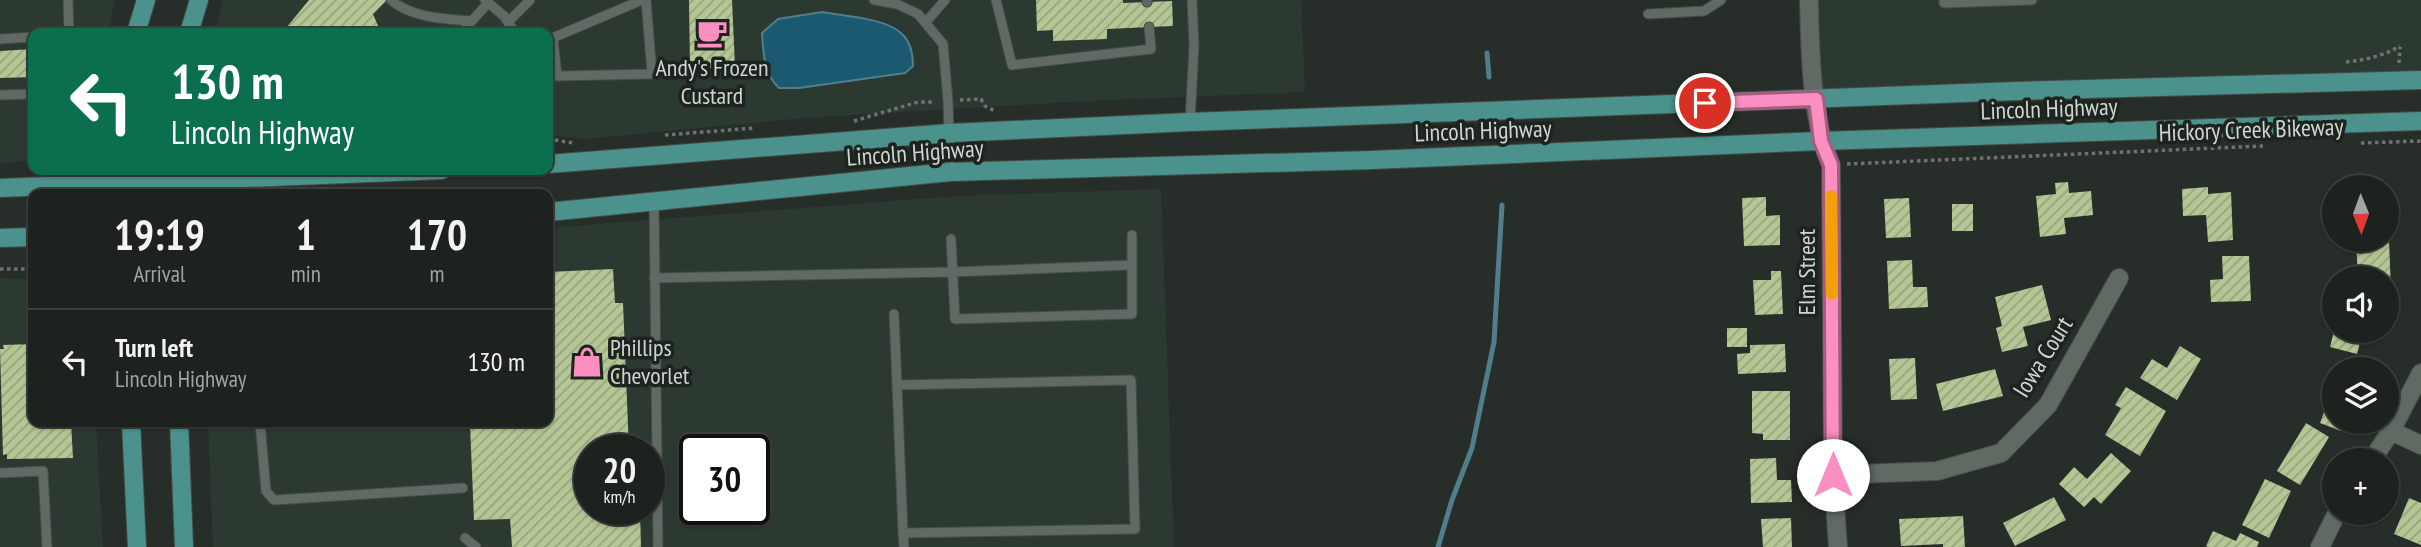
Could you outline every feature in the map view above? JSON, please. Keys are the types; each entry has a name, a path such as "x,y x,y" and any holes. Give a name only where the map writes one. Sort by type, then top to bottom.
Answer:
{"main road":[{"path":"138,28 146,0"},
{"path":"191,28 199,0"},
{"name":"Lincoln Highway","path":"553,164 950,133 1190,122 2421,80"},
{"name":"Lincoln Highway","path":"553,211 950,173 2421,121"},
{"path":"0,188 319,175"},
{"path":"0,238 28,237"},
{"path":"131,427 137,547"},
{"path":"179,427 184,547"}],"street":[{"name":"Elm Street","path":"1809,0 1810,41 1821,141 1831,165 1833,475 1838,547"},
{"name":"Iowa Court","path":"1833,475 1937,471 2001,453 2048,405 2119,278"},
{"path":"2399,416 2421,373"},
{"path":"2397,434 2421,445"},
{"path":"2320,547 2331,525"}],"lane":[{"path":"68,0 69,28"},
{"path":"391,0 413,12 438,19 472,21"},
{"path":"508,22 530,0"},
{"path":"553,38 644,0 652,74 558,76 553,53"},
{"path":"874,0 897,4 918,14 943,44 950,133 950,173"},
{"path":"926,22 946,0"},
{"path":"996,0 1012,65 1151,49 1149,27"},
{"path":"1190,122 1194,46 1192,0"},
{"path":"1648,14 1704,11 1721,0"},
{"path":"1944,0 2032,0"},
{"path":"466,28 486,1 511,28"},
{"path":"0,39 28,37"},
{"path":"0,95 28,94"},
{"path":"654,200 658,547"},
{"path":"951,239 954,319 1132,314 1132,235"},
{"path":"654,278 953,272 1132,265"},
{"path":"894,314 904,547"},
{"path":"897,386 1131,380 1135,528 903,533"},
{"path":"260,427 266,491 274,499 463,488"},
{"path":"0,473 43,471 47,547"},
{"path":"465,538 476,547"}],"path":[{"name":"Hickory Creek Bikeway","path":"2353,143 2421,141"},
{"name":"Hickory Creek Bikeway","path":"1831,165 2270,146"},
{"path":"0,269 28,269"}],"shaded area":[{"path":"0,0 115,0 109,28 28,28 28,160 0,164"},
{"path":"223,0 1301,0 1305,92 1086,101 803,118 586,139 553,136 553,28 217,28"},
{"path":"1818,0 2421,0 2421,73 1823,94"},
{"path":"1161,189 1174,547 213,547 208,427 553,427 553,228 957,196"},
{"path":"0,278 28,280 28,427 96,427 103,547 0,547"}],"water":[{"path":"822,12 876,21 896,29 908,42 913,66 905,73 799,88 779,88 767,69 762,33 778,19"}],"building":[{"path":"309,0 387,0 373,14 379,28 286,28"},
{"name":"Andy's Frozen Custard","path":"689,0 732,0 735,67 690,68"},
{"path":"1036,0 1123,0 1123,3 1172,1 1173,26 1107,29 1107,39 1053,41 1053,30 1037,31"},
{"path":"28,49 28,77 0,78 0,51"},
{"path":"2068,182 2069,193 2091,191 2093,215 2064,218 2066,234 2040,237 2036,196 2056,194 2055,183"},
{"path":"2208,187 2208,194 2231,192 2233,240 2208,242 2206,215 2183,216 2182,189"},
{"path":"1766,197 1766,216 1780,215 1780,245 1744,246 1742,198"},
{"path":"1909,198 1911,237 1886,238 1884,199"},
{"path":"1952,204 1973,204 1973,231 1952,231"},
{"path":"2357,252 2389,252 2390,266 2357,266"},
{"path":"2222,256 2249,256 2251,301 2211,302 2210,280 2223,279"},
{"path":"1912,260 1913,287 1927,287 1928,307 1889,309 1887,261"},
{"name":"Phillips Chevorlet","path":"613,269 615,303 623,303 628,434 574,434 574,525 640,525 641,547 512,547 510,519 474,520 470,427 553,427 553,272"},
{"path":"1771,271 1781,271 1783,314 1755,315 1753,280 1771,280"},
{"path":"2042,285 2051,320 2023,327 2028,346 2002,352 1996,328 2002,326 1995,297"},
{"path":"1727,328 1747,328 1747,347 1727,347"},
{"path":"2331,343 2360,343 2357,354 2330,347"},
{"path":"28,344 28,427 71,427 73,458 7,459 7,454 3,455 0,349 4,349 3,345"},
{"path":"1785,344 1786,372 1738,374 1737,354 1750,353 1750,345"},
{"path":"2180,346 2201,359 2177,400 2140,378 2152,359 2167,368"},
{"path":"1915,358 1917,399 1891,400 1889,359"},
{"path":"1995,369 2003,396 1943,411 1936,384"},
{"path":"2126,387 2166,411 2140,456 2105,435 2121,408 2115,405"},
{"path":"1752,391 1790,391 1790,440 1763,440 1763,434 1752,433"},
{"path":"2306,423 2329,437 2300,485 2277,471"},
{"path":"2111,453 2131,471 2101,504 2094,497 2084,507 2059,484 2074,467 2087,479"},
{"path":"1776,458 1777,480 1791,480 1792,502 1751,503 1750,459"},
{"path":"2265,479 2291,491 2269,538 2242,525"},
{"path":"2054,497 2066,520 2015,546 2003,523"},
{"path":"2409,498 2421,503 2421,545 2394,534"},
{"path":"1963,516 1965,547 1943,547 1943,544 1901,546 1899,519"},
{"path":"1791,518 1792,547 1763,547 1761,519"},
{"path":"2213,531 2236,541 2240,533 2259,542 2257,547 2206,546"}],"waterway":[{"path":"1487,53 1489,77"},
{"path":"1438,547 1472,448 1494,342 1502,205"}],"slow traffic":[{"path":"1831,196 1832,294"}],"place":[{"name":"Andy's Frozen Custard","path":"712,33"},
{"name":"Phillips Chevorlet","path":"587,362"}],"route":[{"path":"1705,103 1816,99 1821,141 1831,165 1833,475"}]}
